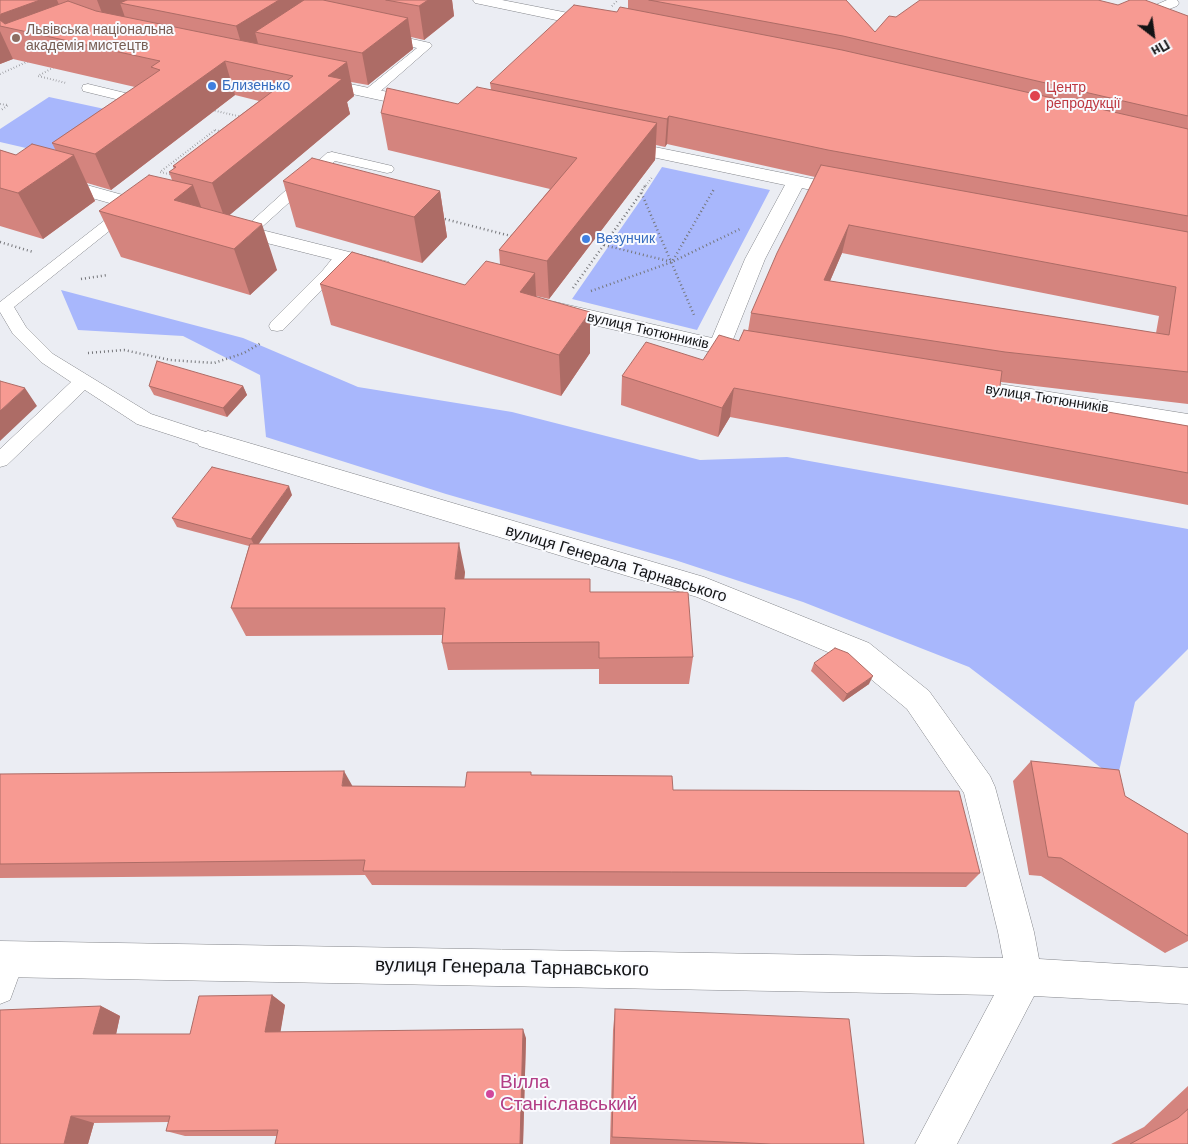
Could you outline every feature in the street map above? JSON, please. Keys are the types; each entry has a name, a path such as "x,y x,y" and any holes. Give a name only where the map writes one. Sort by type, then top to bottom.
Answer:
{"street":[{"path":"480,0 613,27"},
{"path":"1130,14 1154,11 1170,1 1188,12"},
{"path":"1112,9 1163,26"},
{"path":"304,79 439,108"},
{"path":"602,142 863,195"},
{"path":"0,166 45,172 134,204 172,214"},
{"path":"719,347 755,259 796,182"},
{"path":"209,223 398,270"},
{"name":"вулиця Тютюнників","path":"538,305 719,347 768,355"},
{"name":"вулиця Тютюнників","path":"944,383 1188,422"},
{"name":"вулиця Генерала Тарнавського","path":"208,440 704,588 859,652 918,700 980,786 1016,932 1024,976"},
{"name":"вулиця Генерала Тарнавського","path":"4,969 1024,976 1188,986"},
{"path":"935,1144 1024,976"}],"lane":[{"path":"369,34 426,46 370,93"},
{"path":"88,88 145,102 130,113"},
{"path":"246,232 332,156 387,169"},
{"path":"134,204 5,306 19,330 47,358 144,419 208,440"},
{"path":"277,326 329,273 342,256"},
{"path":"0,460 83,381"}],"path":[{"path":"0,74 29,61"},
{"path":"63,62 38,76 88,88"},
{"path":"0,104 8,105 0,110"},
{"path":"212,110 247,118"},
{"path":"227,133 240,136 187,178 160,172 215,130 227,133 234,128"},
{"path":"570,292 657,170"},
{"path":"672,262 715,188"},
{"path":"641,192 694,316"},
{"path":"435,216 520,238"},
{"path":"582,294 672,262 743,227"},
{"path":"604,245 672,262"},
{"path":"47,358 124,350 170,360 214,363 244,354 261,342"}],"shaded area":[{"path":"49,97 114,111 52,154 0,142 0,129"},
{"path":"662,167 770,190 697,330 572,299"},
{"path":"61,290 243,338 358,387 512,412 700,460 787,457 1188,529 1188,649 1135,702 1117,780 969,667 803,602 675,560 446,494 266,437 260,375 183,336 78,330"}],"building":[{"path":"0,0 40,0 0,16"},
{"path":"127,0 279,0 236,26 120,3"},
{"path":"304,0 323,0 408,18 362,53 255,32"},
{"path":"386,0 428,0 419,6"},
{"path":"649,0 846,0 875,32 889,16 896,17 920,0 1098,0 1118,5 1130,0 1145,0 1188,16 1188,116 843,36"},
{"path":"68,1 96,11 347,62 328,76 342,79 212,183 169,172 176,167 173,166 293,76 225,61 95,154 52,143 160,70 151,67 160,61 0,26 0,20 5,24"},
{"path":"574,5 617,12 620,7 842,50 1188,129 1188,216 828,150 669,116 667,119 490,83"},
{"path":"477,87 657,123 547,261 499,250 577,158 381,113 387,88 458,104"},
{"path":"32,144 74,155 18,193 0,188 0,150 16,155"},
{"path":"312,158 440,191 414,217 283,181"},
{"path":"821,165 1188,232 1188,372 1005,352 751,313 777,253","holes":["849,225 1176,287 1169,335 824,280"]},
{"path":"149,175 193,185 174,200 262,224 234,249 99,211"},
{"path":"352,252 465,285 486,261 535,273 520,292 590,312 559,355 320,284"},
{"path":"744,330 1002,371 999,393 1188,426 1188,473 734,388 722,408 622,376 646,342 703,360 719,335 739,341"},
{"path":"157,361 243,386 223,408 149,386"},
{"path":"0,381 25,388 0,411"},
{"path":"212,467 289,486 251,539 172,518"},
{"path":"459,543 455,579 590,579 590,592 688,592 693,657 599,658 599,642 442,643 445,608 231,608 250,544"},
{"path":"835,648 848,653 873,676 847,694 814,663"},
{"path":"1031,761 1119,770 1125,796 1188,834 1188,936 1061,858 1048,857"},
{"path":"344,771 342,786 465,787 467,772 531,772 531,775 672,776 673,790 959,791 980,873 363,871 365,860 0,864 0,774"},
{"path":"272,995 265,1032 523,1029 520,1144 275,1144 278,1130 166,1131 170,1116 71,1116 64,1144 0,1144 0,1010 101,1006 93,1034 190,1034 199,996"},
{"path":"615,1009 849,1019 864,1144 771,1144 612,1137"},
{"path":"1188,1109 1188,1144 1130,1144 1178,1118"}],"place":[{"name":"Львівська національна академія мистецтв","path":"16,38"},
{"name":"Близенько","path":"212,86"},
{"name":"Центр репродукції","path":"1035,96"},
{"name":"Везунчик","path":"586,239"},
{"name":"Вілла Станіславський","path":"490,1094"}]}
